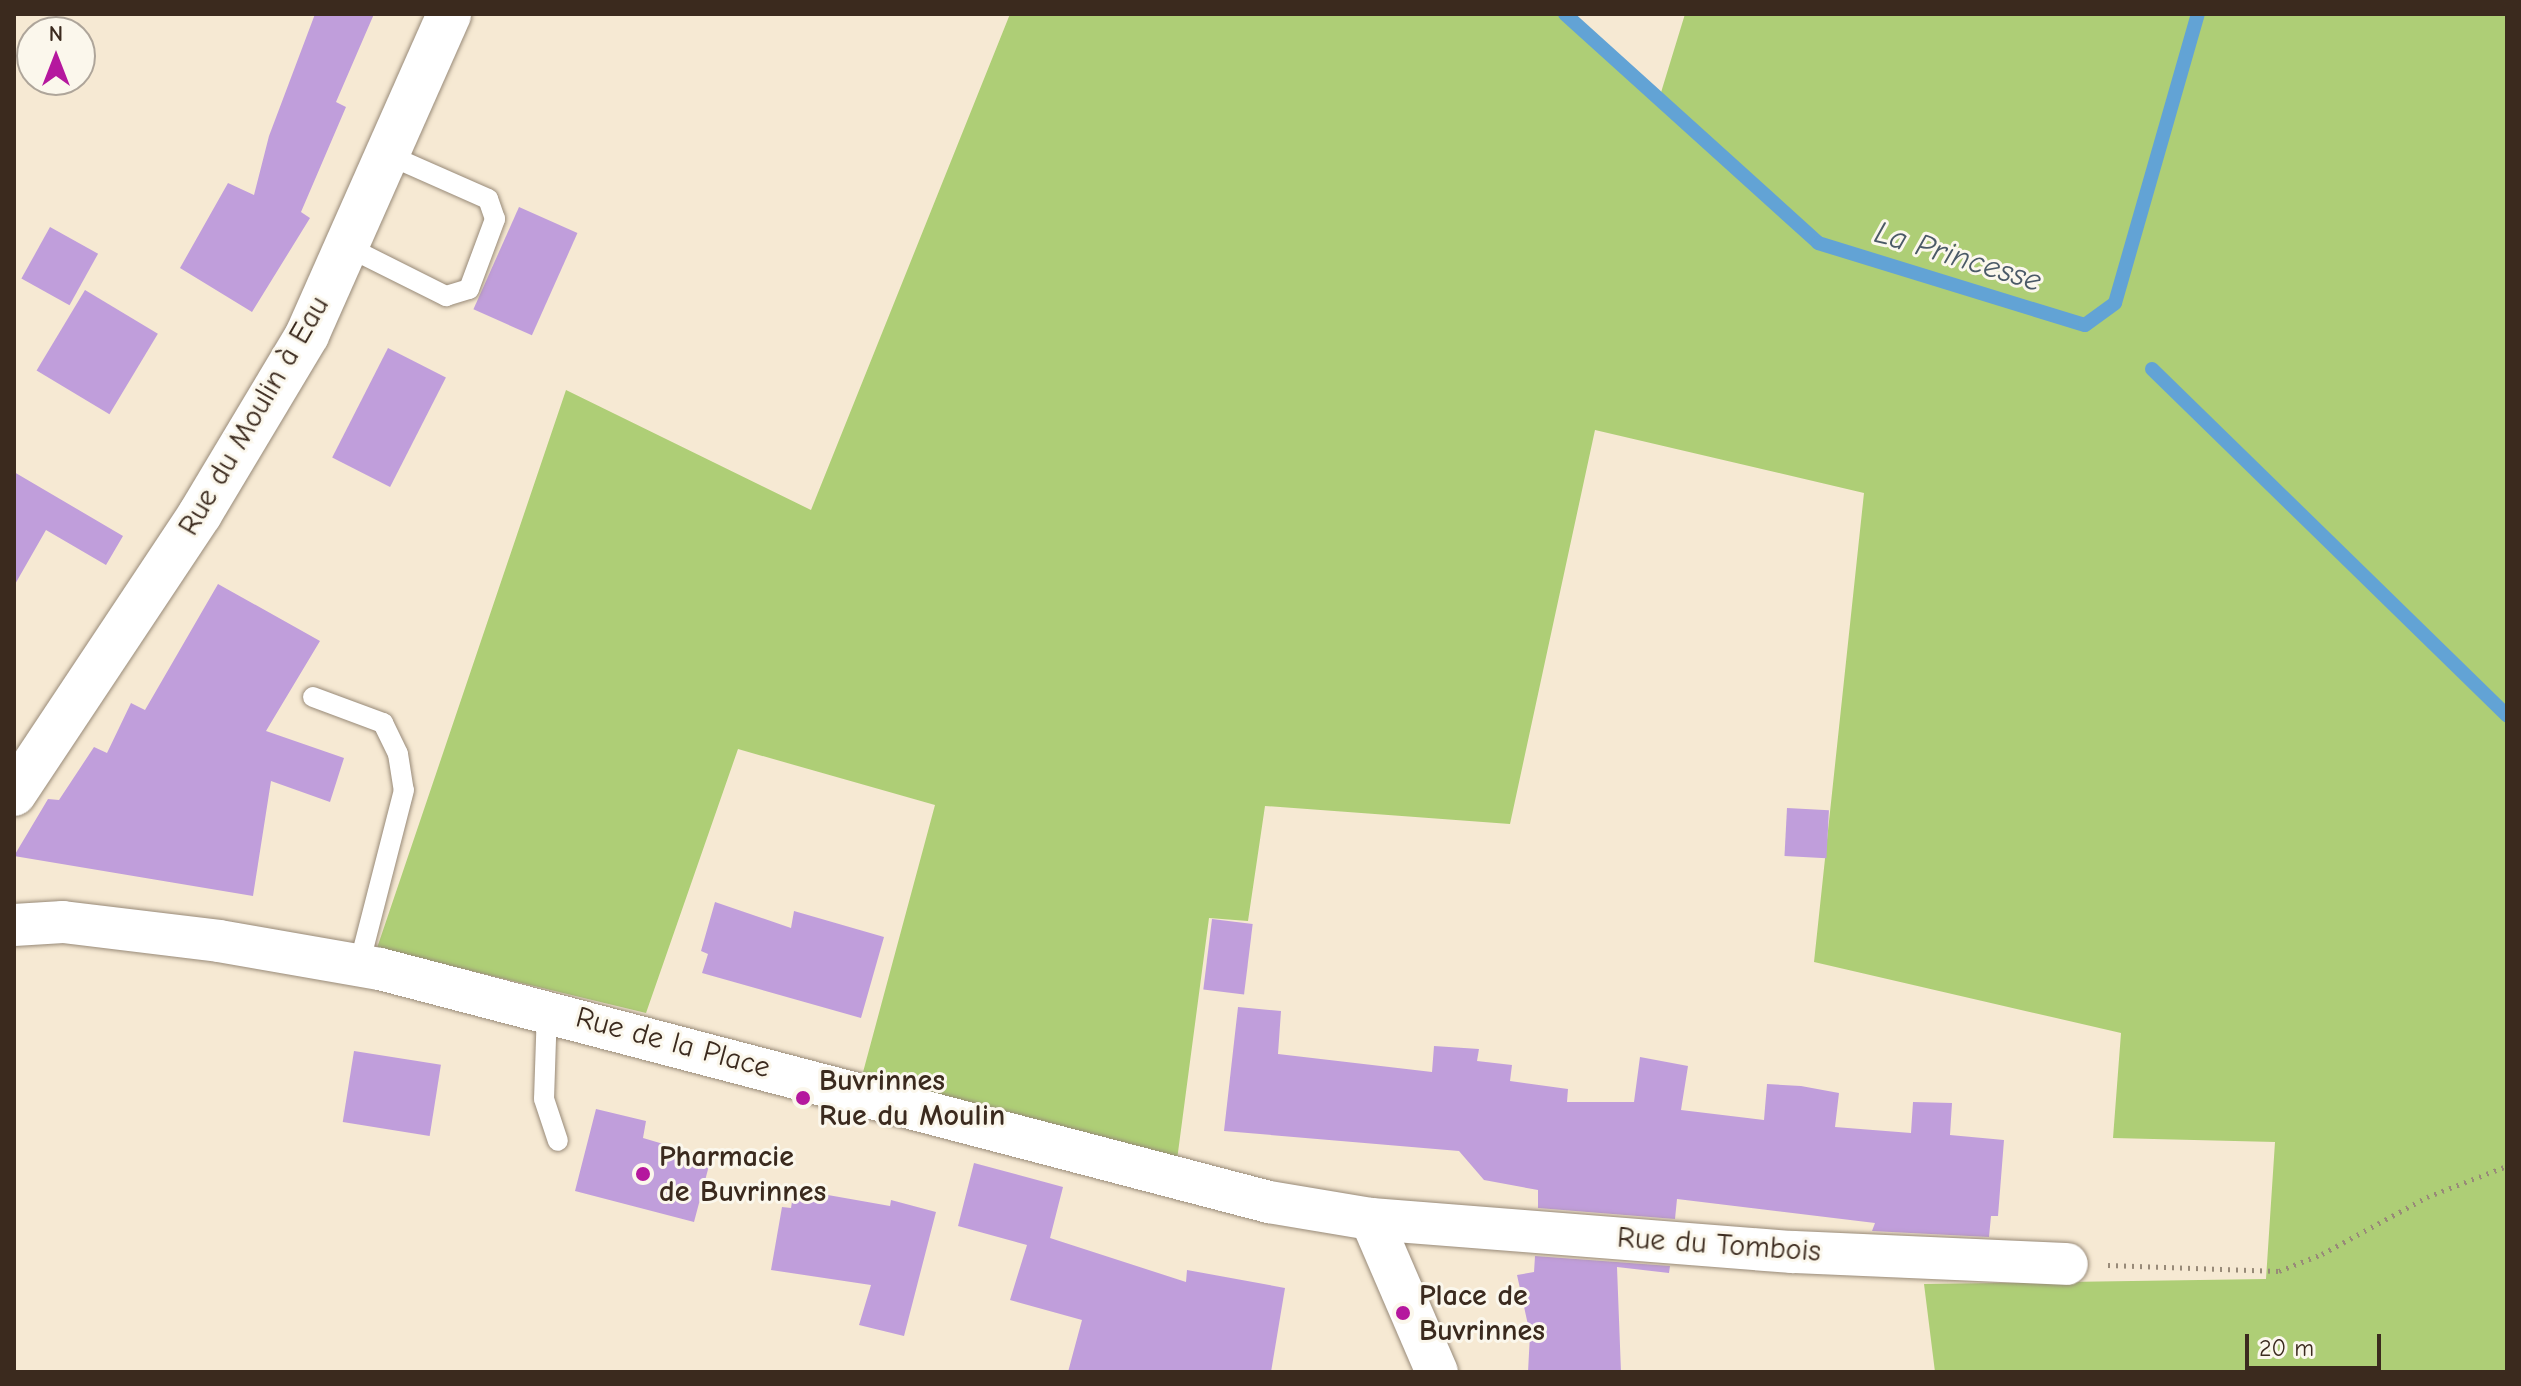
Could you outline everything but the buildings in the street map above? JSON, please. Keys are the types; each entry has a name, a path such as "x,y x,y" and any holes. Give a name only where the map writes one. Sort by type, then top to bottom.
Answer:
{"street":[{"name":"Rue du Moulin à Eau","path":"14,794 200,514 307,335 449,14"},
{"name":"Rue de la Place","path":"14,925 95,926 359,965 547,1009 1269,1202 1371,1219"},
{"name":"Rue du Tombois","path":"1371,1219 1793,1252 2067,1264"},
{"path":"1371,1219 1437,1372"}],"lane":[{"path":"346,246 446,296 469,289 495,219 488,199 386,154"},
{"path":"313,697 383,723 398,754 404,790 359,965"},
{"path":"547,1009 544,1099 558,1141"}],"path":[{"path":"2067,1264 2279,1271 2322,1254 2427,1197 2507,1166"}],"green space":[{"path":"1010,14 1565,14 1659,99 1685,14 2507,14 2507,1372 1935,1372 1924,1284 2266,1279 2275,1142 2113,1138 2121,1033 1814,962 1864,493 1595,430 1510,824 1265,806 1248,921 1209,918 1177,1160 862,1076 935,805 738,749 646,1013 377,948 566,390 811,510"}],"waterway":[{"name":"La Princesse","path":"1565,14 1818,243 2085,325 2115,303 2198,14"},
{"path":"2152,369 2507,716"}],"place":[{"name":"Buvrinnes Rue du Moulin","path":"803,1098"},
{"name":"Pharmacie de Buvrinnes","path":"643,1174"},
{"name":"Place de Buvrinnes","path":"1403,1313"}]}
